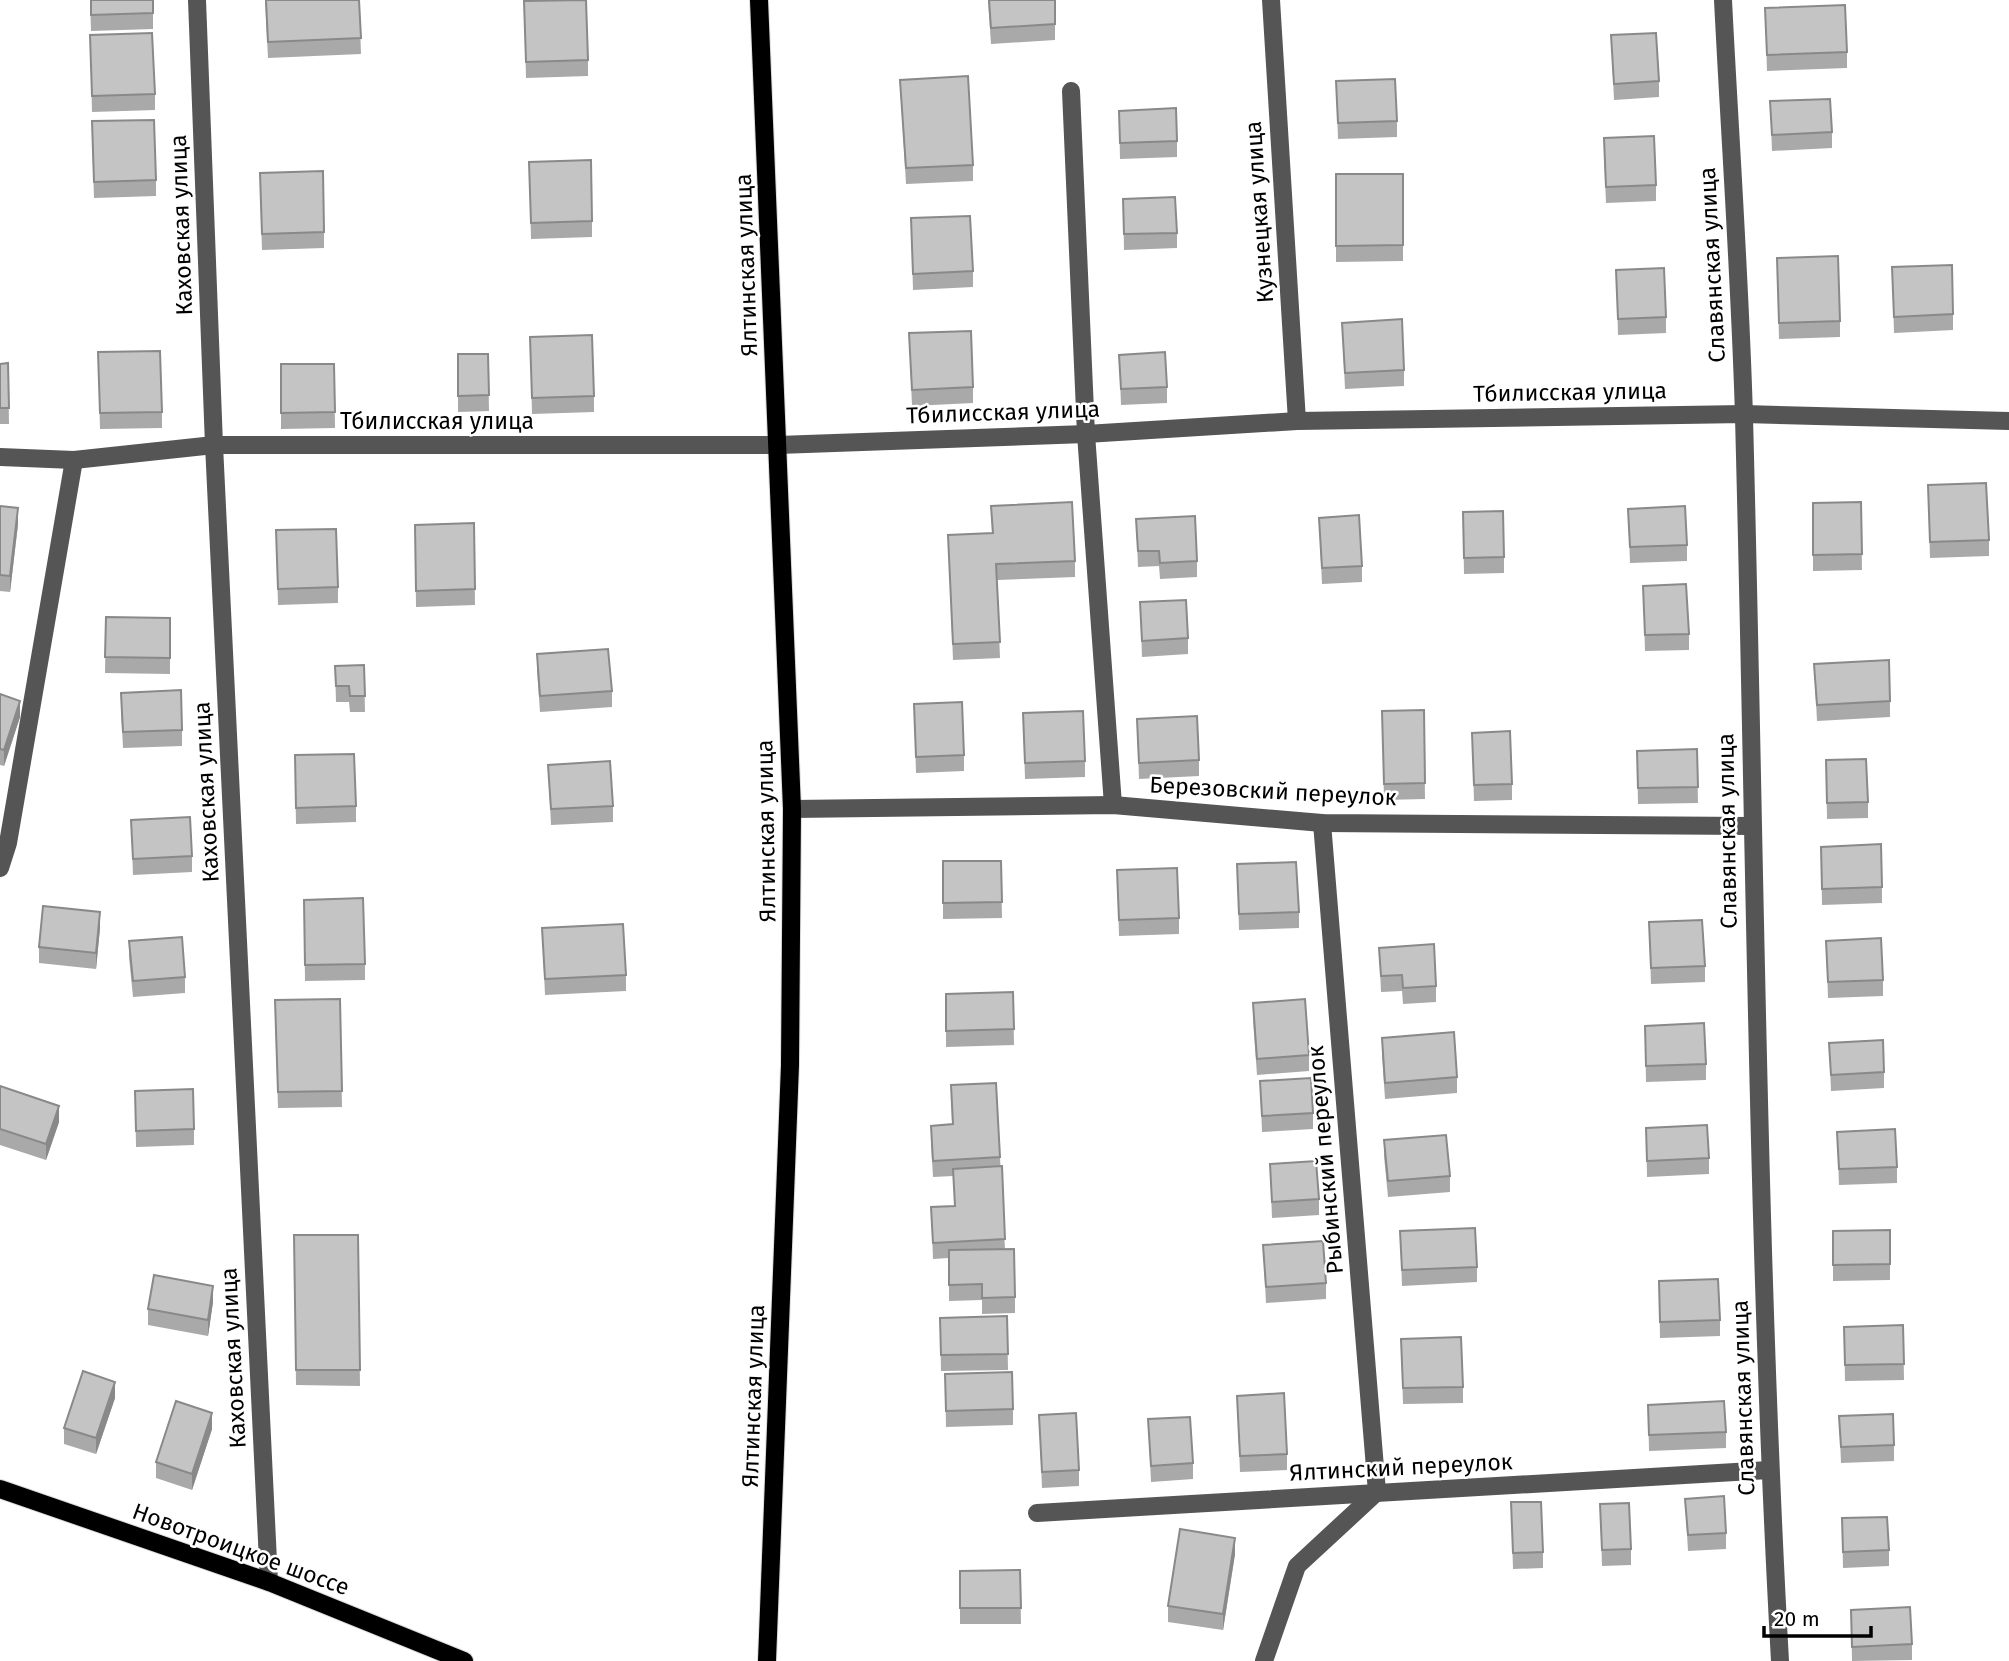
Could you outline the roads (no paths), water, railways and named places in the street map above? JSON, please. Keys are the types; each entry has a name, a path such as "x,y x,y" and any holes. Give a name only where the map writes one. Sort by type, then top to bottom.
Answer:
{"main road":[{"name":"Ялтинская улица","path":"759,0 792,808 790,1065 767,1661"},
{"name":"Новотроицкое шоссе","path":"0,1489 269,1582 464,1661"}],"street":[{"name":"Каховская улица","path":"197,0 214,445 269,1582"},
{"name":"Кузнецкая улица","path":"1271,0 1297,421"},
{"name":"Славянская улица","path":"1723,0 1744,414 1751,826 1769,1470 1780,1661"},
{"path":"1071,90 1086,434 1113,805"},
{"name":"Тбилисская улица","path":"0,457 74,460 214,445 778,445 1086,434 1297,421 1744,414 2009,421"},
{"path":"0,869 8,843 74,460"},
{"name":"Березовский переулок","path":"792,808 1113,805 1322,823 1751,826"},
{"name":"Рыбинский переулок","path":"1322,823 1377,1492"},
{"name":"Ялтинский переулок","path":"1037,1513 1769,1470"},
{"path":"1264,1661 1297,1566 1377,1492"}]}
